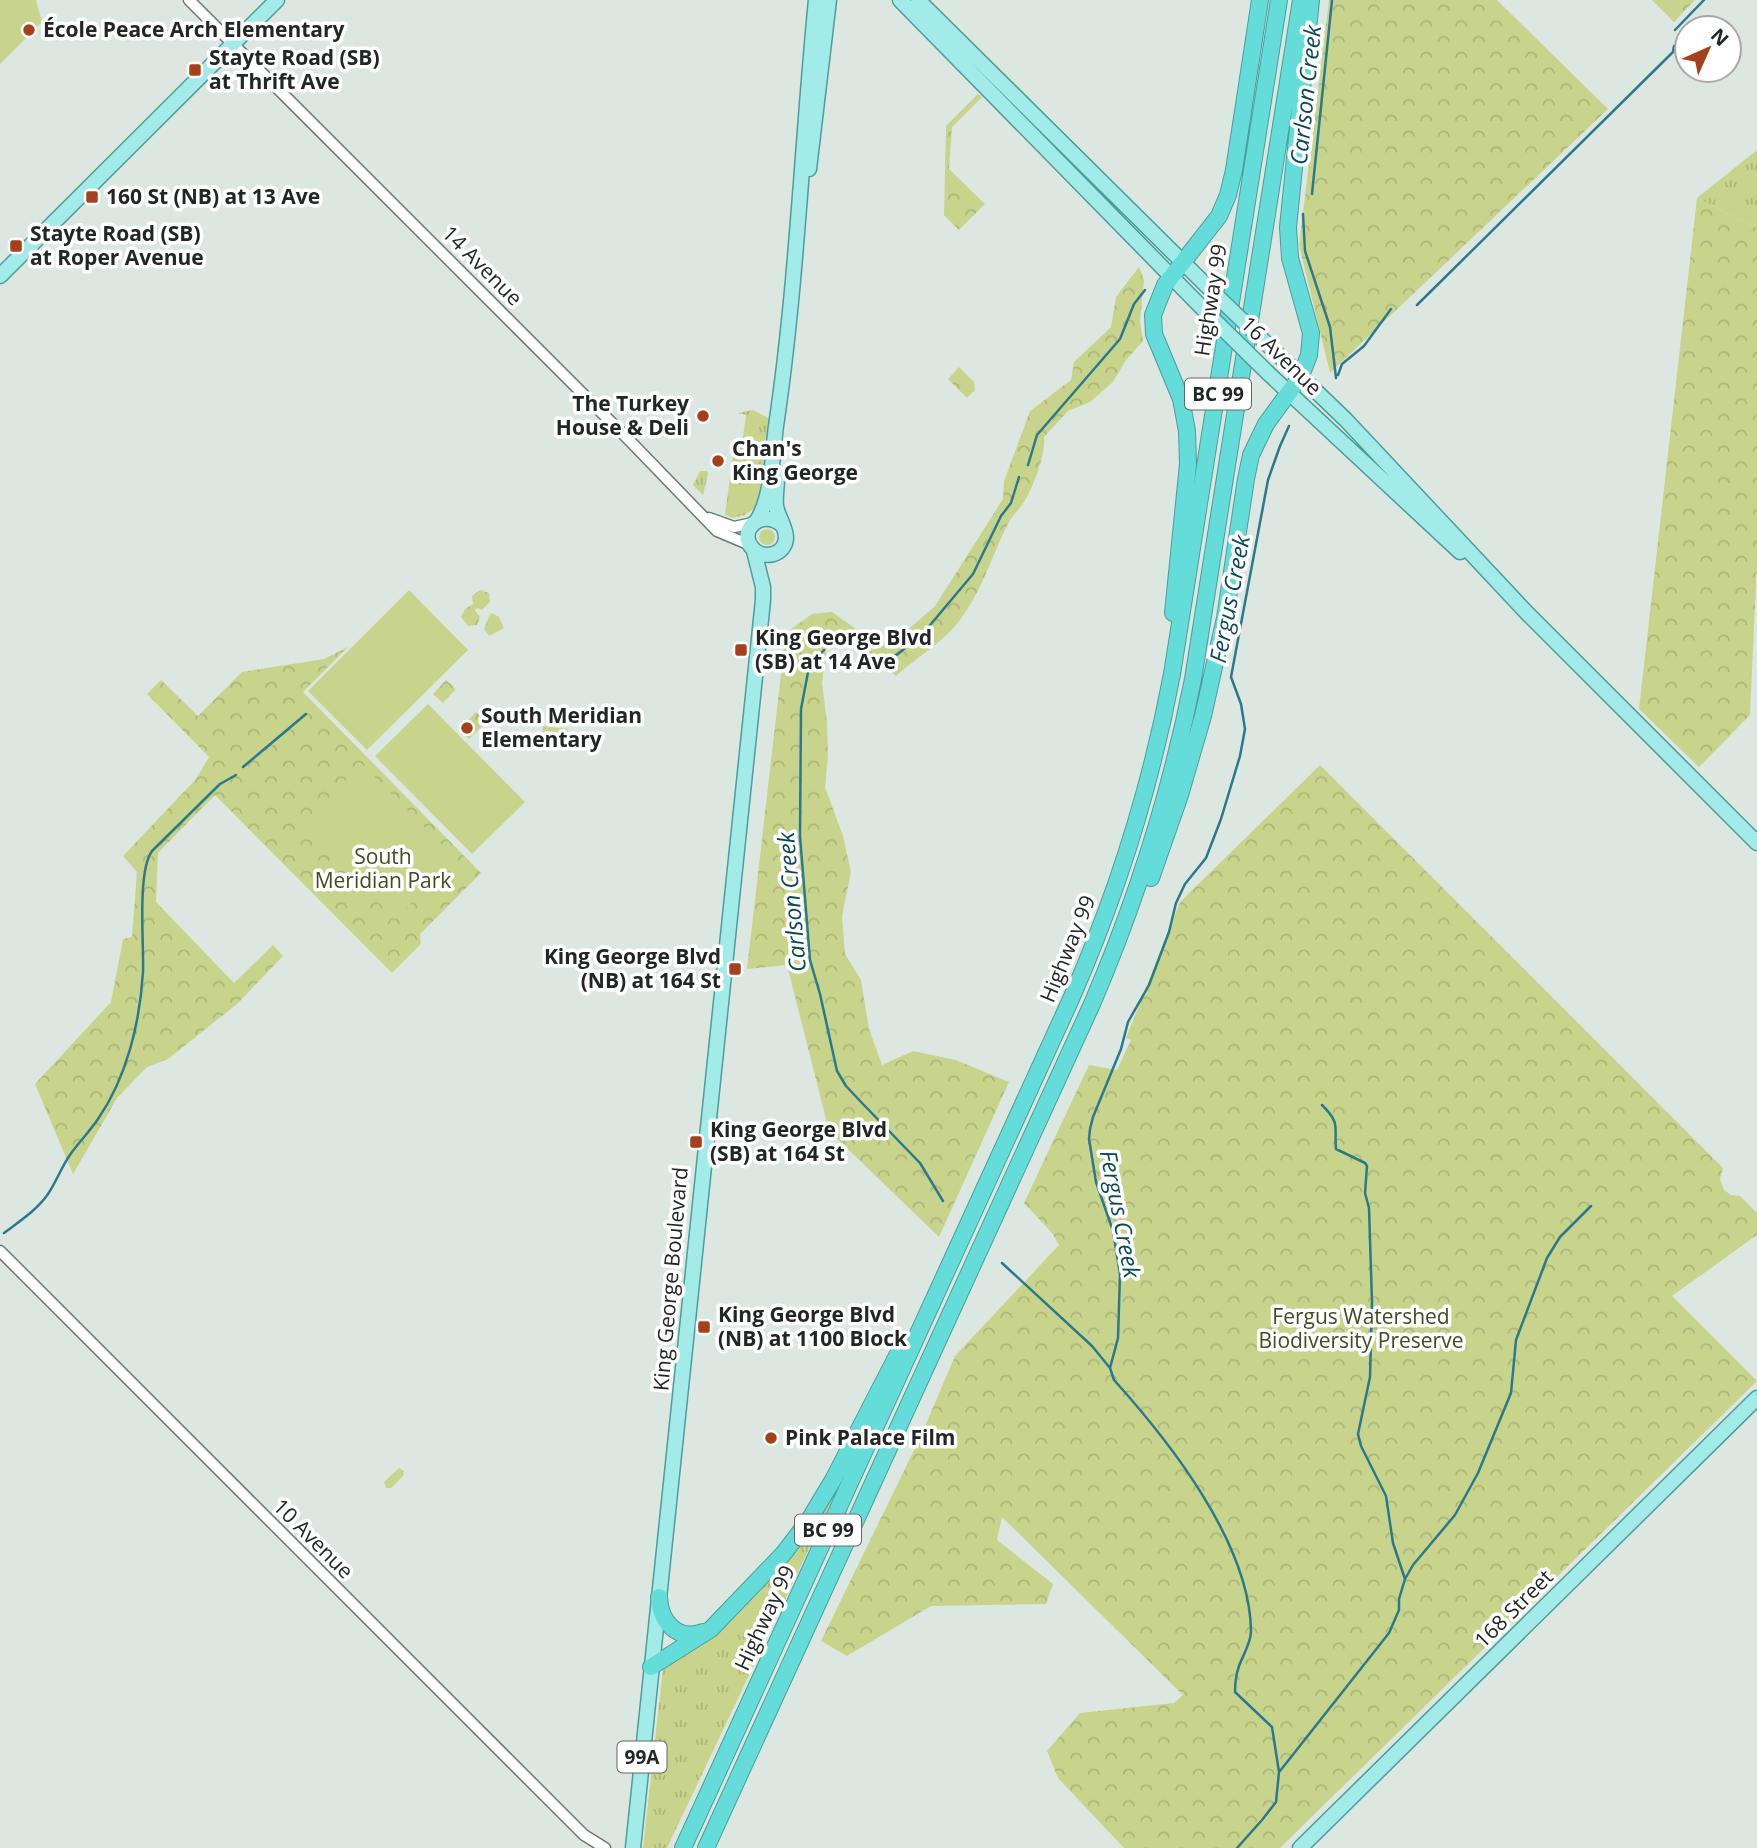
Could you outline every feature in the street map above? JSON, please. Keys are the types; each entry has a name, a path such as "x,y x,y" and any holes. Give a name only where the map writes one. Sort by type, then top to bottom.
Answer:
{"highway":[{"path":"1147,786 1172,620 1188,464 1187,431 1181,399 1157,343 1153,324 1156,305 1170,278 1214,224 1232,183 1260,0"},
{"name":"Highway 99","path":"683,1848 1092,951 1126,858 1164,715 1180,632 1279,0"},
{"name":"Highway 99","path":"706,1848 1070,1051 1129,912 1164,804 1183,730 1199,647 1301,0"},
{"path":"1070,1051 1125,942 1176,808 1198,736 1218,652 1248,467 1261,433 1301,376 1309,355 1311,332 1290,258 1288,227 1311,0"},
{"path":"651,1667 701,1637 722,1619 784,1553 821,1501 975,1211"},
{"path":"659,1597 659,1607 664,1619 680,1634 700,1634 722,1619"}],"main road":[{"path":"0,276 277,0"},
{"path":"797,250 803,138 816,0"},
{"path":"780,410 776,505 786,537 777,553 765,556 752,548 748,534 765,502 780,410 797,250 815,130 829,0"},
{"name":"16 Avenue","path":"900,0 1030,130 1170,278 1289,393 1526,612"},
{"name":"16 Avenue","path":"918,0 1346,420 1526,612 1757,843"},
{"path":"932,32 954,35"},
{"path":"1030,130 1037,130 1055,145 1066,148"},
{"path":"756,521 771,518 782,525"},
{"name":"King George Boulevard","path":"752,548 763,587"},
{"name":"King George Boulevard","path":"633,1848 763,587 777,553"},
{"name":"168 Street","path":"1300,1848 1757,1398"}],"street":[{"name":"14 Avenue","path":"188,0 717,531 752,548"},
{"name":"14 Avenue","path":"704,515 734,527 756,521"},
{"name":"10 Avenue","path":"0,1251 584,1835 605,1848"}],"green space":[{"path":"0,0 36,0 42,22 0,64"},
{"path":"1329,0 1497,0 1608,109 1330,373 1299,245"},
{"path":"1652,0 1695,0 1682,14 1673,14 1673,21"},
{"path":"978,94 982,97 952,127 949,169 985,204 959,230 944,215 946,126"},
{"path":"1757,150 1757,228 1697,198"},
{"path":"1697,198 1757,228 1757,561 1750,715 1699,767 1639,709"},
{"path":"1139,267 1144,280 1140,321 1143,341 1126,360 1113,382 1090,402 1068,411 1044,437 1041,461 1031,488 1011,518 975,597 960,620 938,643 896,676 884,666 867,660 845,640 827,644 822,683 827,722 825,787 843,836 851,872 842,916 845,954 861,980 869,1029 882,1065 913,1051 956,1060 1009,1082 939,1237 829,1131 787,965 747,969 784,648 790,630 812,614 832,612 856,629 873,650 890,642 935,606 1003,499 1004,481 1030,411 1071,380 1074,362 1111,327 1116,297"},
{"path":"959,367 974,382 975,390 967,398 948,379"},
{"path":"753,410 770,419 764,477 756,507 745,515 733,518 725,515 734,447 735,443 742,443 746,415 738,413"},
{"path":"700,471 707,471 708,474 703,495 693,485"},
{"path":"767,529 773,531 773,543 767,545 761,543 759,537 761,531"},
{"path":"409,590 468,650 367,750 308,691"},
{"path":"480,590 489,593 490,602 482,610 475,610 480,617 477,625 468,626 461,617 465,609 473,604 472,596"},
{"path":"492,613 499,617 504,628 489,636 484,629"},
{"name":"South Meridian Park","path":"348,647 303,692 481,873 420,934 421,944 392,973 215,795 158,853 156,902 234,983 273,945 283,956 237,1004 168,1059 147,1067 117,1098 73,1174 35,1084 111,1002 123,939 132,937 137,872 123,856 196,779 209,757 147,694 161,680 198,716 242,672 324,659"},
{"path":"446,680 456,689 443,703 433,694"},
{"path":"428,704 525,802 472,854 375,756"},
{"path":"476,712 486,722 469,739 459,730"},
{"path":"543,726 568,729 566,746 541,743"},
{"path":"362,764 455,858 395,919 302,825"},
{"name":"Fergus Watershed Biodiversity Preserve","path":"1320,765 1723,1168 1720,1179 1724,1190 1731,1195 1740,1196 1757,1213 1757,1235 1672,1296 1757,1381 1280,1848 1124,1848 1058,1778 1047,1751 1080,1713 1174,1703 1183,1695 1002,1517 997,1540 1053,1584 1046,1604 931,1606 847,1656 821,1641 920,1438 955,1356 1059,1245 1052,1233 1024,1203 1089,1065 1117,1070 1131,1040 1126,1038 1180,902"},
{"path":"855,1452 667,1848 643,1848 663,1668 709,1640 768,1582 813,1527"},
{"path":"399,1468 404,1471 403,1476 391,1488 386,1488 384,1482"}],"waterway":[{"name":"Carlson Creek","path":"1312,194 1332,0"},
{"path":"1690,14 1704,0"},
{"path":"1417,305 1673,52"},
{"path":"1303,214 1305,251 1330,327 1336,378"},
{"name":"Carlson Creek","path":"1028,465 1037,435 1120,339 1134,304 1145,290"},
{"path":"1338,375 1342,364 1364,346 1391,309"},
{"name":"Fergus Creek","path":"1237,1848 1276,1802 1279,1772 1272,1727 1235,1692 1238,1669 1251,1635 1247,1598 1237,1564 1203,1496 1159,1433 1114,1380 1110,1368 1118,1338 1120,1274 1113,1231 1096,1182 1089,1139 1093,1117 1121,1049 1128,1022 1149,985 1185,884 1206,858 1240,756 1245,729 1241,704 1231,677 1268,480 1289,426"},
{"name":"Carlson Creek","path":"858,651 887,659 898,654 926,630 973,574 1001,516 1011,503 1019,477"},
{"name":"Carlson Creek","path":"824,650 809,667 801,709 800,836 810,960 837,1071 846,1086 920,1163 943,1201"},
{"path":"243,767 306,714"},
{"path":"4,1233 44,1200 68,1157 108,1103 124,1067 139,1010 143,972 144,875 152,851 220,784 236,775"},
{"path":"1322,1105 1334,1121 1336,1149 1367,1166 1365,1193 1369,1208 1372,1302 1370,1377 1358,1434 1361,1446 1386,1496 1393,1543 1405,1579"},
{"path":"1280,1771 1389,1633 1399,1610 1405,1579 1413,1565 1455,1515 1478,1473 1511,1393 1516,1340 1547,1258 1560,1237 1591,1206"},
{"name":"Carlson Creek","path":"1002,1263 1092,1346 1110,1368"}],"place":[{"name":"École Peace Arch Elementary","path":"29,30"},
{"name":"Stayte Road (SB) at Thrift Ave","path":"195,70"},
{"name":"160 St (NB) at 13 Ave","path":"92,197"},
{"name":"Stayte Road (SB) at Roper Avenue","path":"16,246"},
{"name":"The Turkey House & Deli","path":"703,416"},
{"name":"Chan's King George","path":"718,461"},
{"name":"King George Blvd (SB) at 14 Ave","path":"741,650"},
{"name":"South Meridian Elementary","path":"467,728"},
{"name":"King George Blvd (NB) at 164 St","path":"735,969"},
{"name":"King George Blvd (SB) at 164 St","path":"696,1142"},
{"name":"King George Blvd (NB) at 1100 Block","path":"704,1327"},
{"name":"Pink Palace Film","path":"771,1438"}]}
